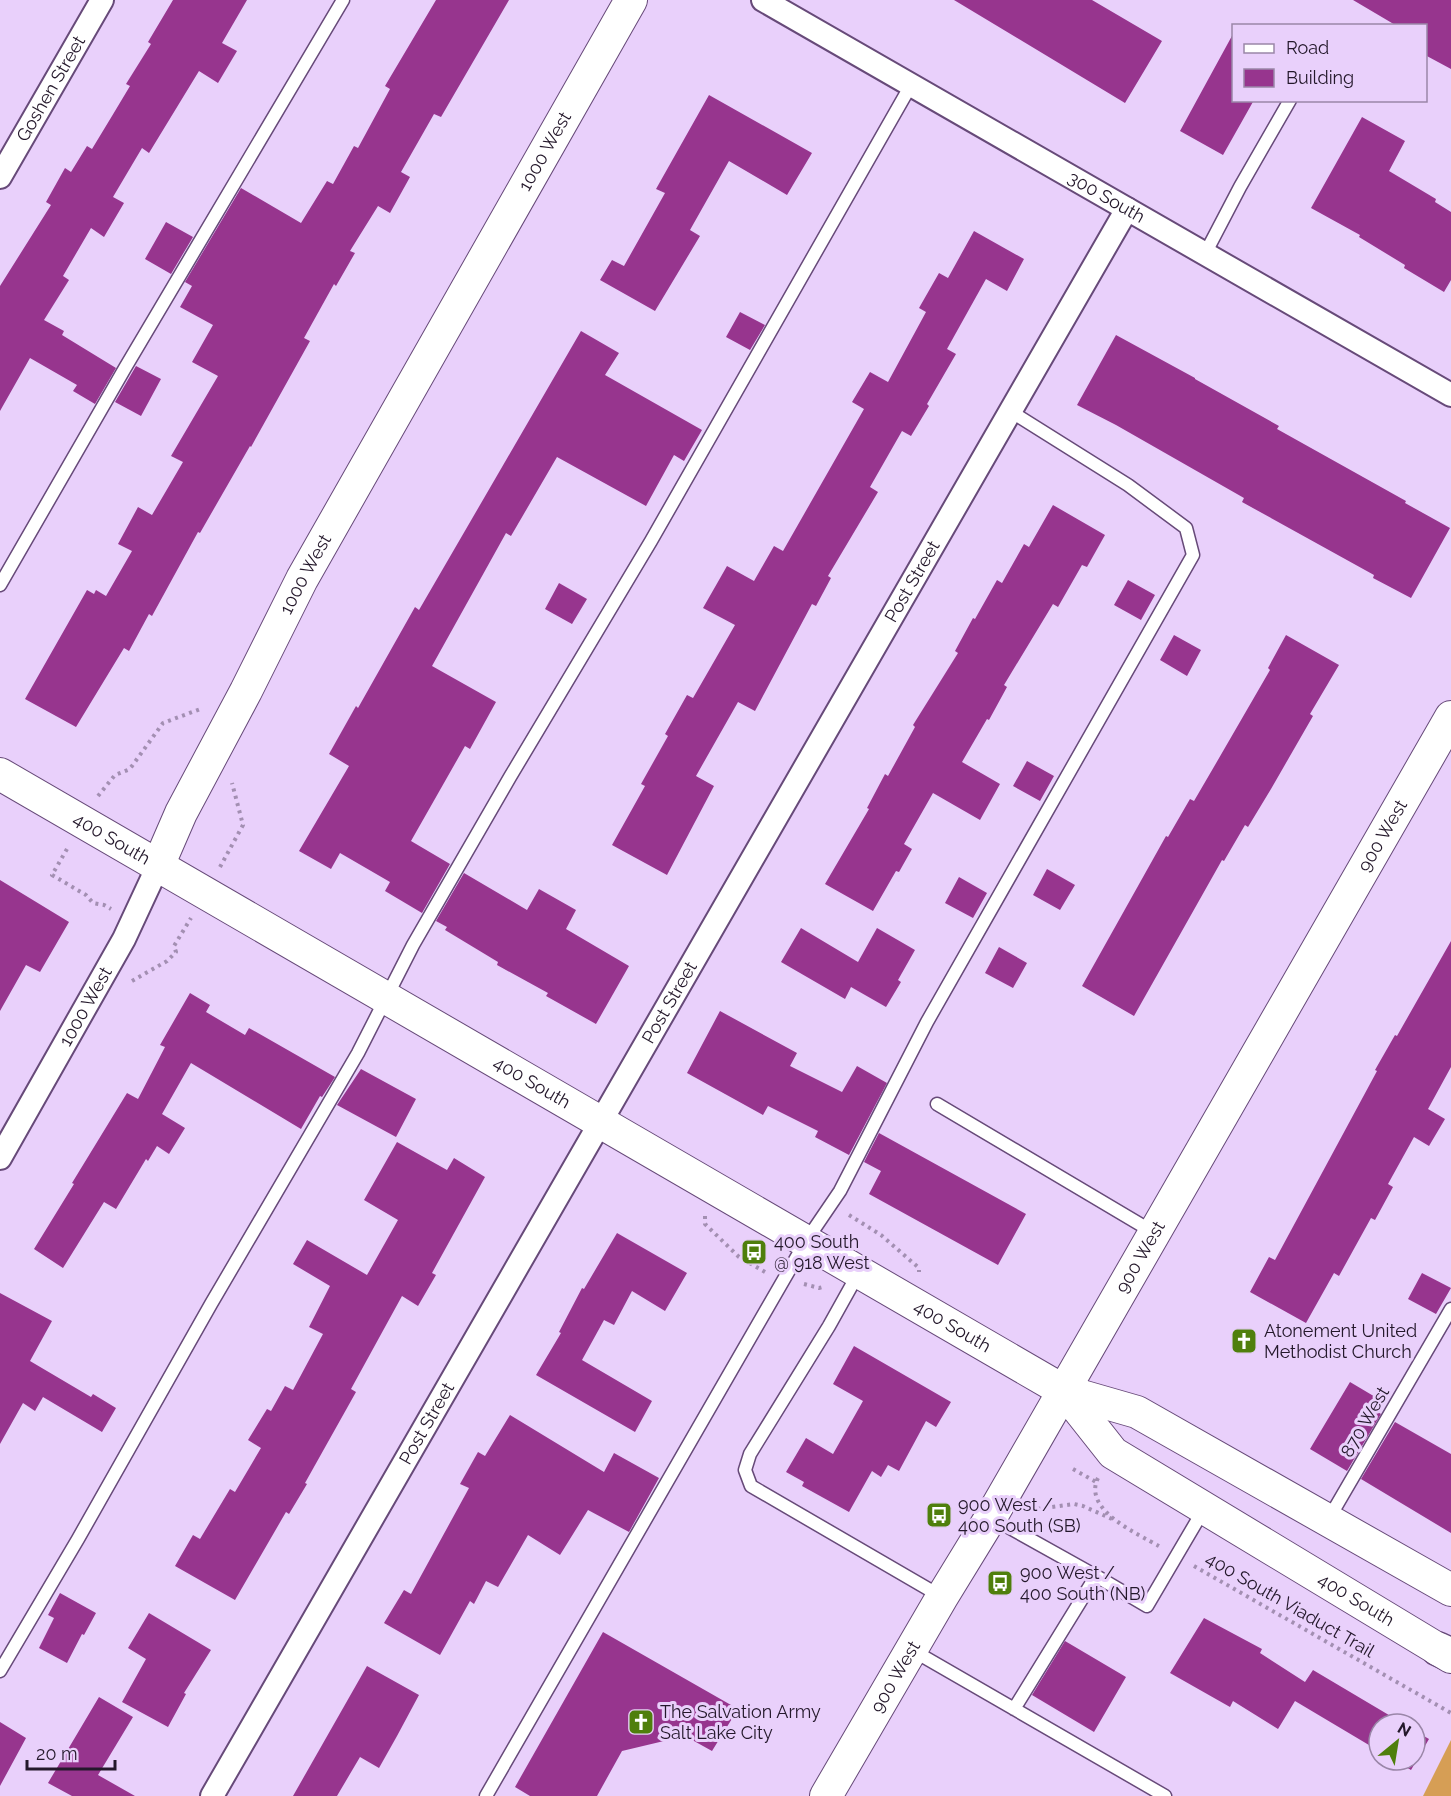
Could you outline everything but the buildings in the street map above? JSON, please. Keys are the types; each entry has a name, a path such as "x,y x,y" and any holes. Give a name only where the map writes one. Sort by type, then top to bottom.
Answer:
{"main road":[{"name":"1000 West","path":"158,866 181,813 302,579 632,0"},
{"name":"900 West","path":"826,1796 1064,1391 1451,717"},
{"name":"400 South","path":"0,774 1064,1391 1137,1412 1451,1590"},
{"name":"400 South","path":"1064,1391 1113,1453 1447,1654"}],"street":[{"name":"Goshen Street","path":"0,177 102,0"},
{"name":"300 South","path":"763,0 1451,395"},
{"name":"Post Street","path":"212,1796 1127,209"},
{"name":"1000 West","path":"0,1158 124,939 158,866"}],"lane":[{"path":"0,585 125,368 344,0"},
{"path":"0,1671 358,1053 413,945 651,541 911,85"},
{"path":"1205,254 1289,102"},
{"path":"486,1796 806,1241 840,1191 927,1022 1193,555 1186,528 1128,485 1010,411"},
{"path":"937,1104 1154,1233"},
{"path":"859,1273 750,1454 745,1470 751,1486 942,1597"},
{"name":"870 West","path":"1328,1521 1451,1309"},
{"path":"993,1513 1147,1606 1204,1509"},
{"path":"1014,1709 1096,1576"},
{"path":"911,1649 1165,1796"}],"path":[{"path":"101,791 116,775 132,766 163,723 246,691"},
{"path":"224,859 243,825"},
{"path":"61,859 52,875 86,895 93,903 104,905"},
{"path":"167,961 176,952 174,946 184,930"},
{"name":"400 South Viaduct Trail","path":"1073,1469 1096,1482 1098,1502 1102,1509 1116,1520 1451,1713"},
{"name":"400 South Viaduct Trail","path":"993,1513 1040,1510 1070,1505 1083,1506 1116,1520"}],"shaded area":[{"path":"1451,1740 1451,1796 1423,1796"}],"place":[{"name":"400 South @ 918 West","path":"754,1252"},
{"name":"Atonement United Methodist Church","path":"1244,1341"},
{"name":"900 West / 400 South (SB)","path":"939,1515"},
{"name":"900 West / 400 South (NB)","path":"1000,1583"},
{"name":"The Salvation Army Salt Lake City","path":"641,1722"}]}
